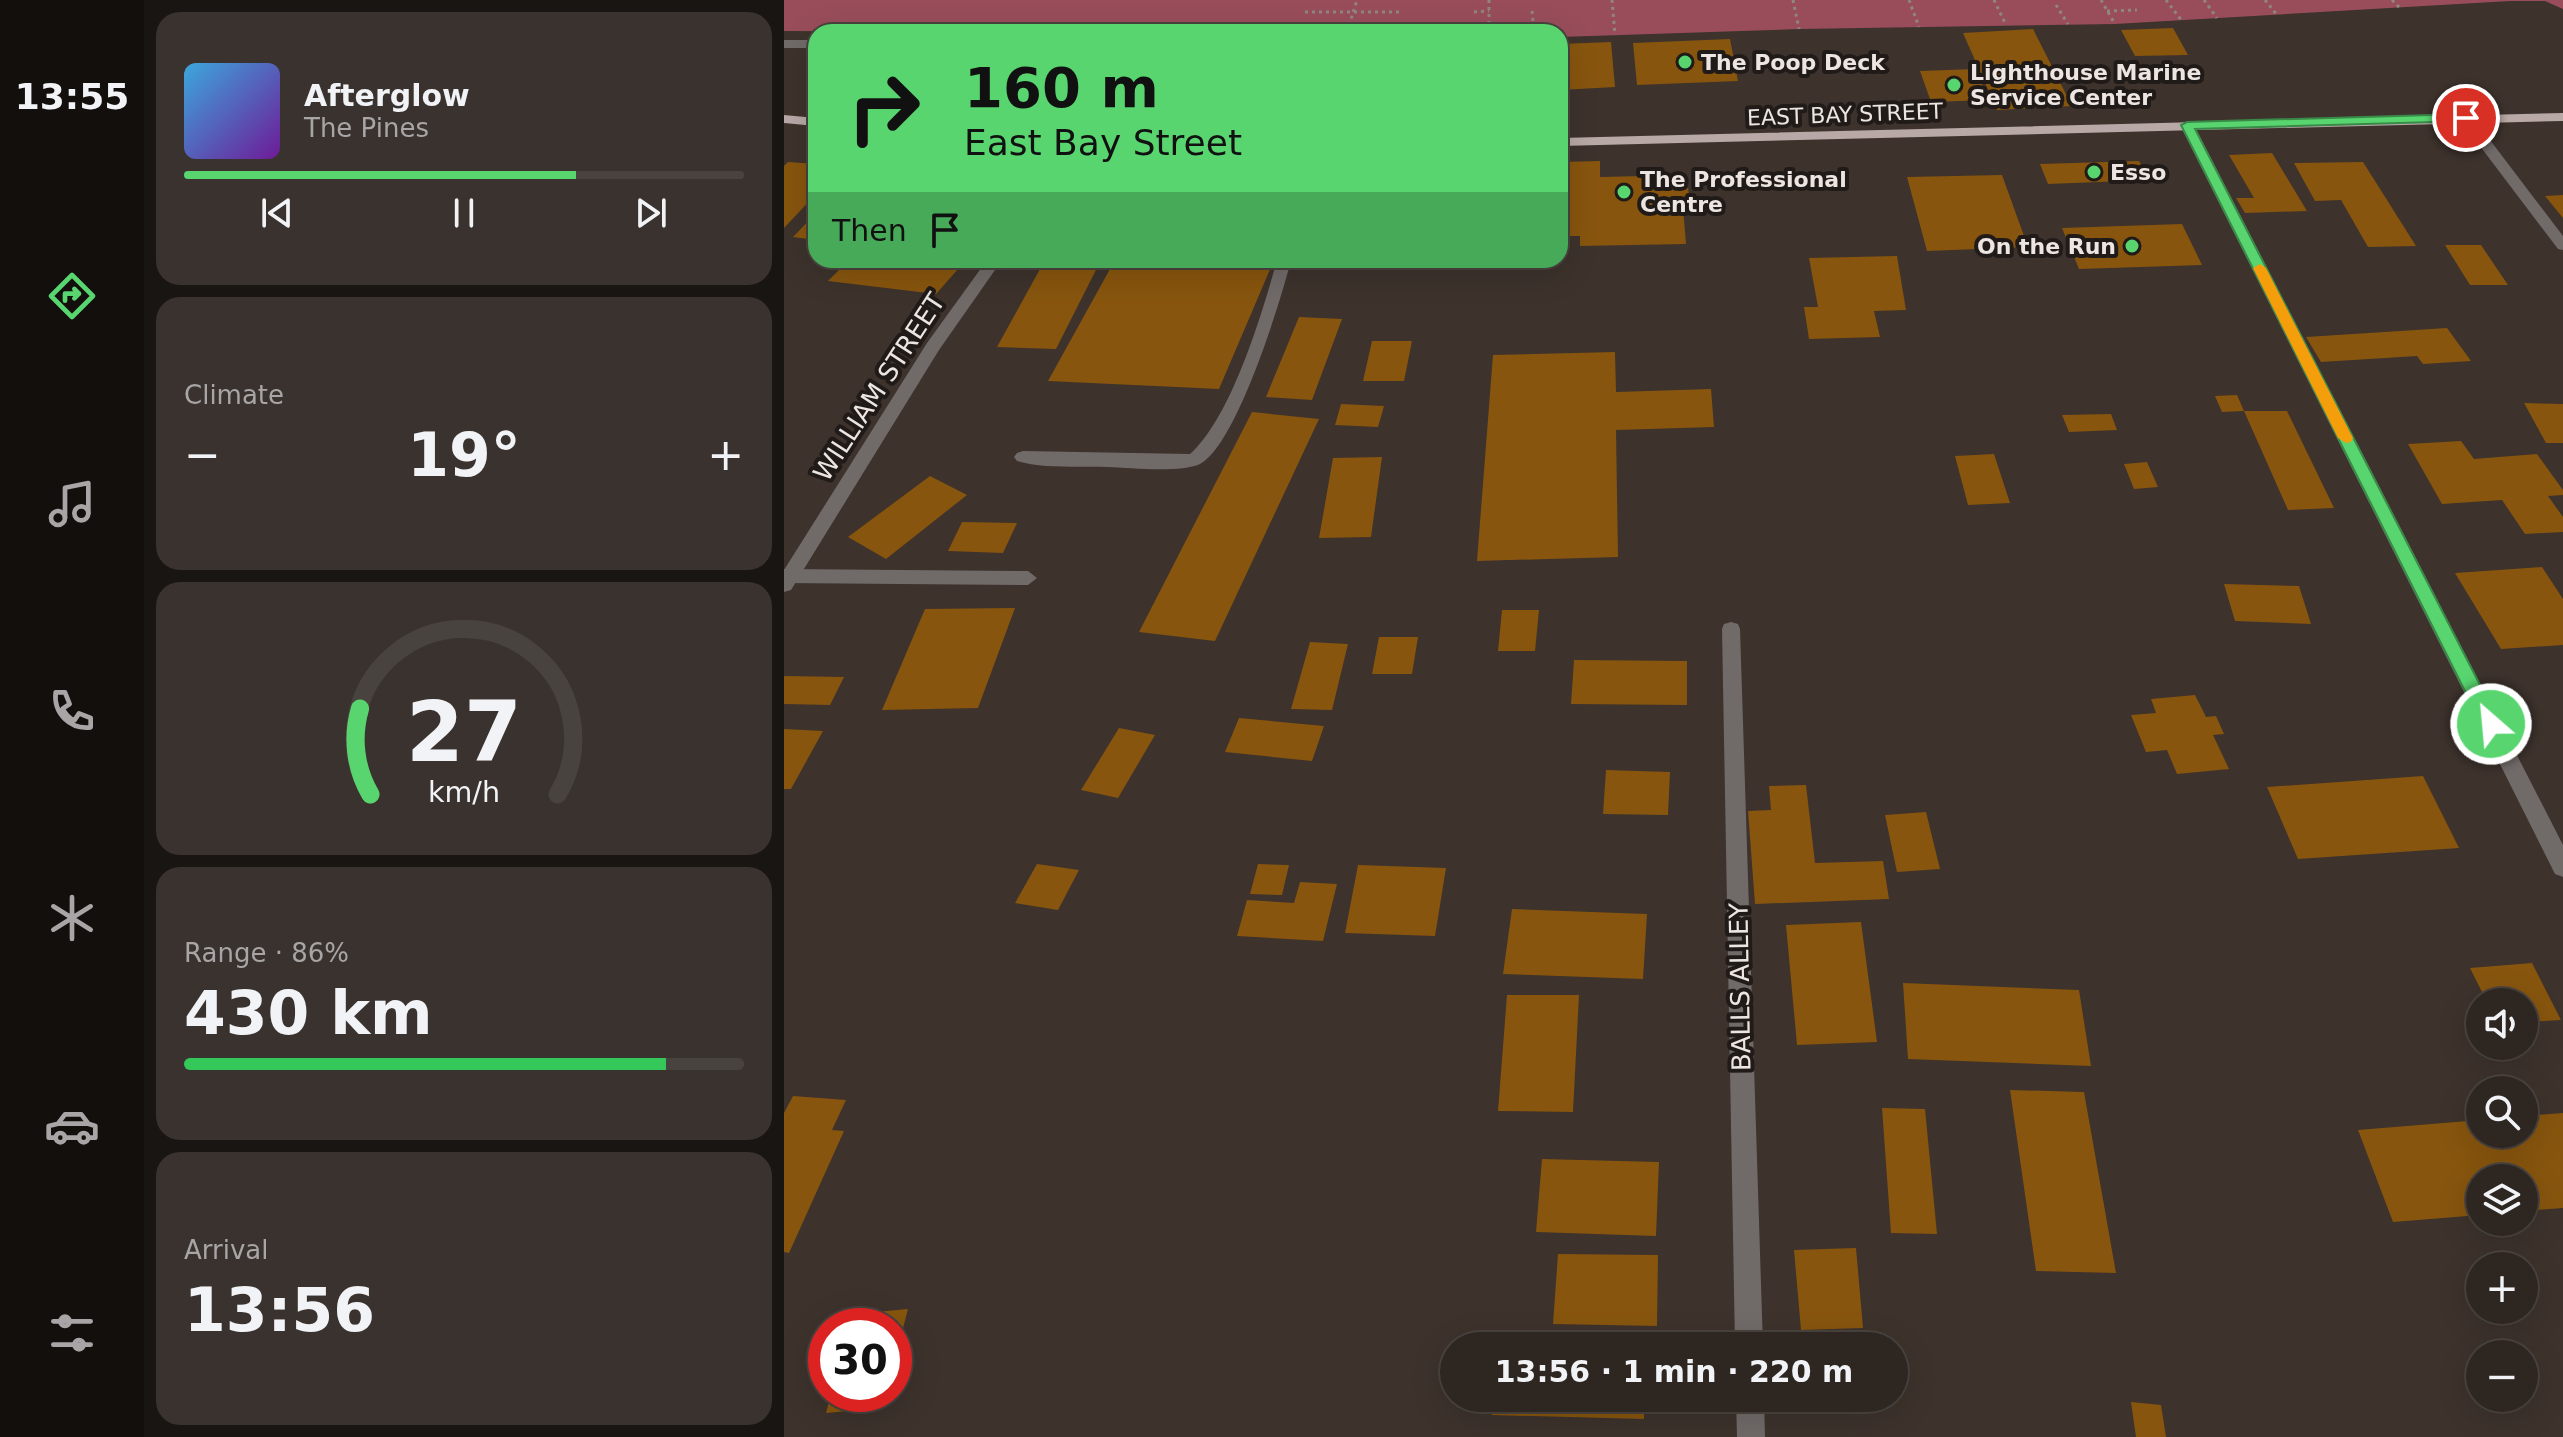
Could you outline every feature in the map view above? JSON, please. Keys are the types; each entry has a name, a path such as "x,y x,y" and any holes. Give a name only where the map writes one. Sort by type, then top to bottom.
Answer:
{"highway":[{"name":"EAST BAY STREET","path":"1568,142 2563,117"},
{"path":"784,119 808,121"}],"street":[{"path":"784,44 808,44"},
{"path":"2466,118 2563,246"},
{"path":"2187,125 2563,867"},
{"name":"WILLIAM STREET","path":"786,579 933,347 989,268"},
{"path":"1023,457 1140,462 1190,460 1203,454 1242,384 1279,286 1282,268"},
{"path":"786,579 1028,578"},
{"name":"BALLS ALLEY","path":"1731,629 1749,1332"},
{"path":"1750,1412 1751,1437"}],"path":[{"path":"1350,24 1357,0"},
{"path":"1489,0 1489,24"},
{"path":"1612,0 1615,35"},
{"path":"1793,0 1799,29"},
{"path":"1909,0 1919,27"},
{"path":"1994,0 2006,25"},
{"path":"2101,0 2115,24"},
{"path":"2166,0 2182,21"},
{"path":"2204,0 2217,18"},
{"path":"2265,0 2277,15"},
{"path":"2392,0 2400,8"},
{"path":"2056,5 2068,24"},
{"path":"2107,11 2137,10"},
{"path":"1474,12 1489,11"},
{"path":"1532,11 1533,24"},
{"path":"1305,12 1403,12"}],"shaded area":[{"path":"784,0 2563,0 2563,9 2545,1 2510,1 2115,24 1568,37 1568,24 808,24 808,31 784,31"}],"building":[{"path":"2173,28 2188,55 2135,56 2121,30"},
{"path":"2033,29 2072,106 1997,110 1963,33"},
{"name":"The Poop Deck","path":"1730,39 1738,81 1637,85 1633,43"},
{"path":"1611,42 1615,87 1568,90 1568,44"},
{"name":"Lighthouse Marine Service Center","path":"1976,69 1989,100 1931,102 1920,71"},
{"path":"2137,70 2164,70 2170,81 2142,82"},
{"path":"2272,153 2307,211 2245,213 2236,198 2254,198 2229,155"},
{"name":"The Professional Centre","path":"1600,161 1600,177 1687,175 1690,207 1683,207 1686,244 1580,246 1580,236 1568,236 1568,162"},
{"name":"Esso","path":"2139,161 2149,180 2048,184 2040,164"},
{"path":"788,162 808,163 808,202 784,228 784,166"},
{"path":"2363,162 2416,246 2368,247 2341,200 2315,201 2294,163"},
{"path":"2002,175 2028,247 1927,251 1907,177"},
{"path":"2563,195 2563,218 2545,196"},
{"path":"808,221 808,239 793,237"},
{"name":"On the Run","path":"2182,224 2202,265 2079,269 2062,228"},
{"path":"2445,245 2481,245 2508,285 2470,285"},
{"path":"1897,256 1906,310 1874,311 1880,337 1809,339 1804,307 1818,307 1809,258"},
{"path":"841,268 959,268 936,294 828,281"},
{"path":"1041,268 1097,268 1056,349 997,347"},
{"path":"1111,268 1271,268 1219,389 1048,381"},
{"path":"1299,317 1342,319 1312,400 1266,397"},
{"path":"2447,328 2471,361 2423,364 2417,356 2321,362 2306,337"},
{"path":"1372,341 1412,341 1404,381 1363,381"},
{"path":"1615,352 1616,392 1711,389 1714,427 1616,430 1618,557 1477,561 1493,355"},
{"path":"2237,395 2244,411 2222,412 2215,396"},
{"path":"2524,403 2563,404 2563,443 2546,443"},
{"path":"1341,404 1384,406 1378,427 1335,425"},
{"path":"2244,411 2287,411 2334,508 2288,510"},
{"path":"1252,412 1319,419 1215,641 1139,632"},
{"path":"2111,414 2117,430 2069,432 2062,415"},
{"path":"2461,441 2474,459 2537,454 2563,490 2563,495 2548,496 2563,517 2563,532 2525,534 2502,500 2442,504 2408,444"},
{"path":"1994,454 2010,503 1968,505 1955,456"},
{"path":"1382,457 1371,537 1319,538 1333,458"},
{"path":"2147,462 2158,487 2134,489 2124,464"},
{"path":"930,476 967,495 886,559 848,537"},
{"path":"962,522 1017,523 1003,553 948,551"},
{"path":"2542,567 2563,599 2563,645 2501,649 2455,573"},
{"path":"2224,584 2299,586 2311,624 2235,621"},
{"path":"1015,608 978,708 882,710 925,609"},
{"path":"1502,610 1539,610 1535,651 1498,651"},
{"path":"1379,637 1418,637 1412,674 1372,674"},
{"path":"1310,642 1348,644 1332,710 1291,709"},
{"path":"1574,660 1687,661 1687,705 1571,704"},
{"path":"784,676 844,677 830,705 784,704"},
{"path":"2195,695 2206,717 2216,716 2224,734 2213,735 2229,769 2177,774 2167,750 2146,752 2131,715 2156,713 2151,699"},
{"path":"1239,718 1324,726 1312,761 1225,752"},
{"path":"1119,728 1155,735 1118,798 1081,790"},
{"path":"784,729 823,731 791,789 784,789"},
{"path":"1606,770 1670,772 1668,815 1603,814"},
{"path":"2423,776 2459,848 2298,859 2267,787"},
{"path":"1806,785 1815,863 1883,861 1889,899 1755,904 1748,811 1771,810 1769,786"},
{"path":"1926,812 1940,869 1897,872 1885,815"},
{"path":"1037,864 1079,870 1058,910 1015,903"},
{"path":"1258,864 1289,865 1282,895 1250,894"},
{"path":"1358,865 1446,868 1435,936 1345,933"},
{"path":"1300,882 1337,884 1323,941 1237,936 1247,900 1294,903"},
{"path":"1512,909 1647,914 1643,979 1503,974"},
{"path":"1861,922 1877,1042 1797,1045 1786,925"},
{"path":"2532,963 2561,1020 2538,1021 2538,988 2480,988 2470,968"},
{"path":"1903,983 2079,990 2091,1066 1908,1059"},
{"path":"1507,995 1579,995 1573,1112 1498,1111"},
{"path":"2010,1090 2084,1092 2116,1273 2036,1271"},
{"path":"793,1096 846,1100 832,1130 844,1131 789,1253 784,1252 784,1113"},
{"path":"1882,1108 1925,1109 1937,1234 1891,1233"},
{"path":"2563,1113 2563,1208 2538,1210 2538,1164 2466,1164 2466,1216 2393,1222 2358,1130 2466,1121 2466,1148 2538,1148 2538,1115"},
{"path":"1542,1159 1659,1162 1656,1236 1536,1232"},
{"path":"1856,1248 1863,1328 1801,1330 1794,1250"},
{"path":"1558,1254 1658,1255 1657,1326 1553,1324"},
{"path":"2131,1402 2161,1405 2166,1437 2136,1437"},
{"path":"1492,1412 1644,1412 1644,1419 1492,1415"}],"slow traffic":[{"path":"2260,268 2346,438"}],"place":[{"name":"The Poop Deck","path":"1685,62"},
{"name":"Lighthouse Marine Service Center","path":"1954,85"},
{"name":"Esso","path":"2094,172"},
{"name":"The Professional Centre","path":"1624,192"},
{"name":"On the Run","path":"2132,246"}],"route":[{"path":"2466,118 2187,125 2491,724"}]}
